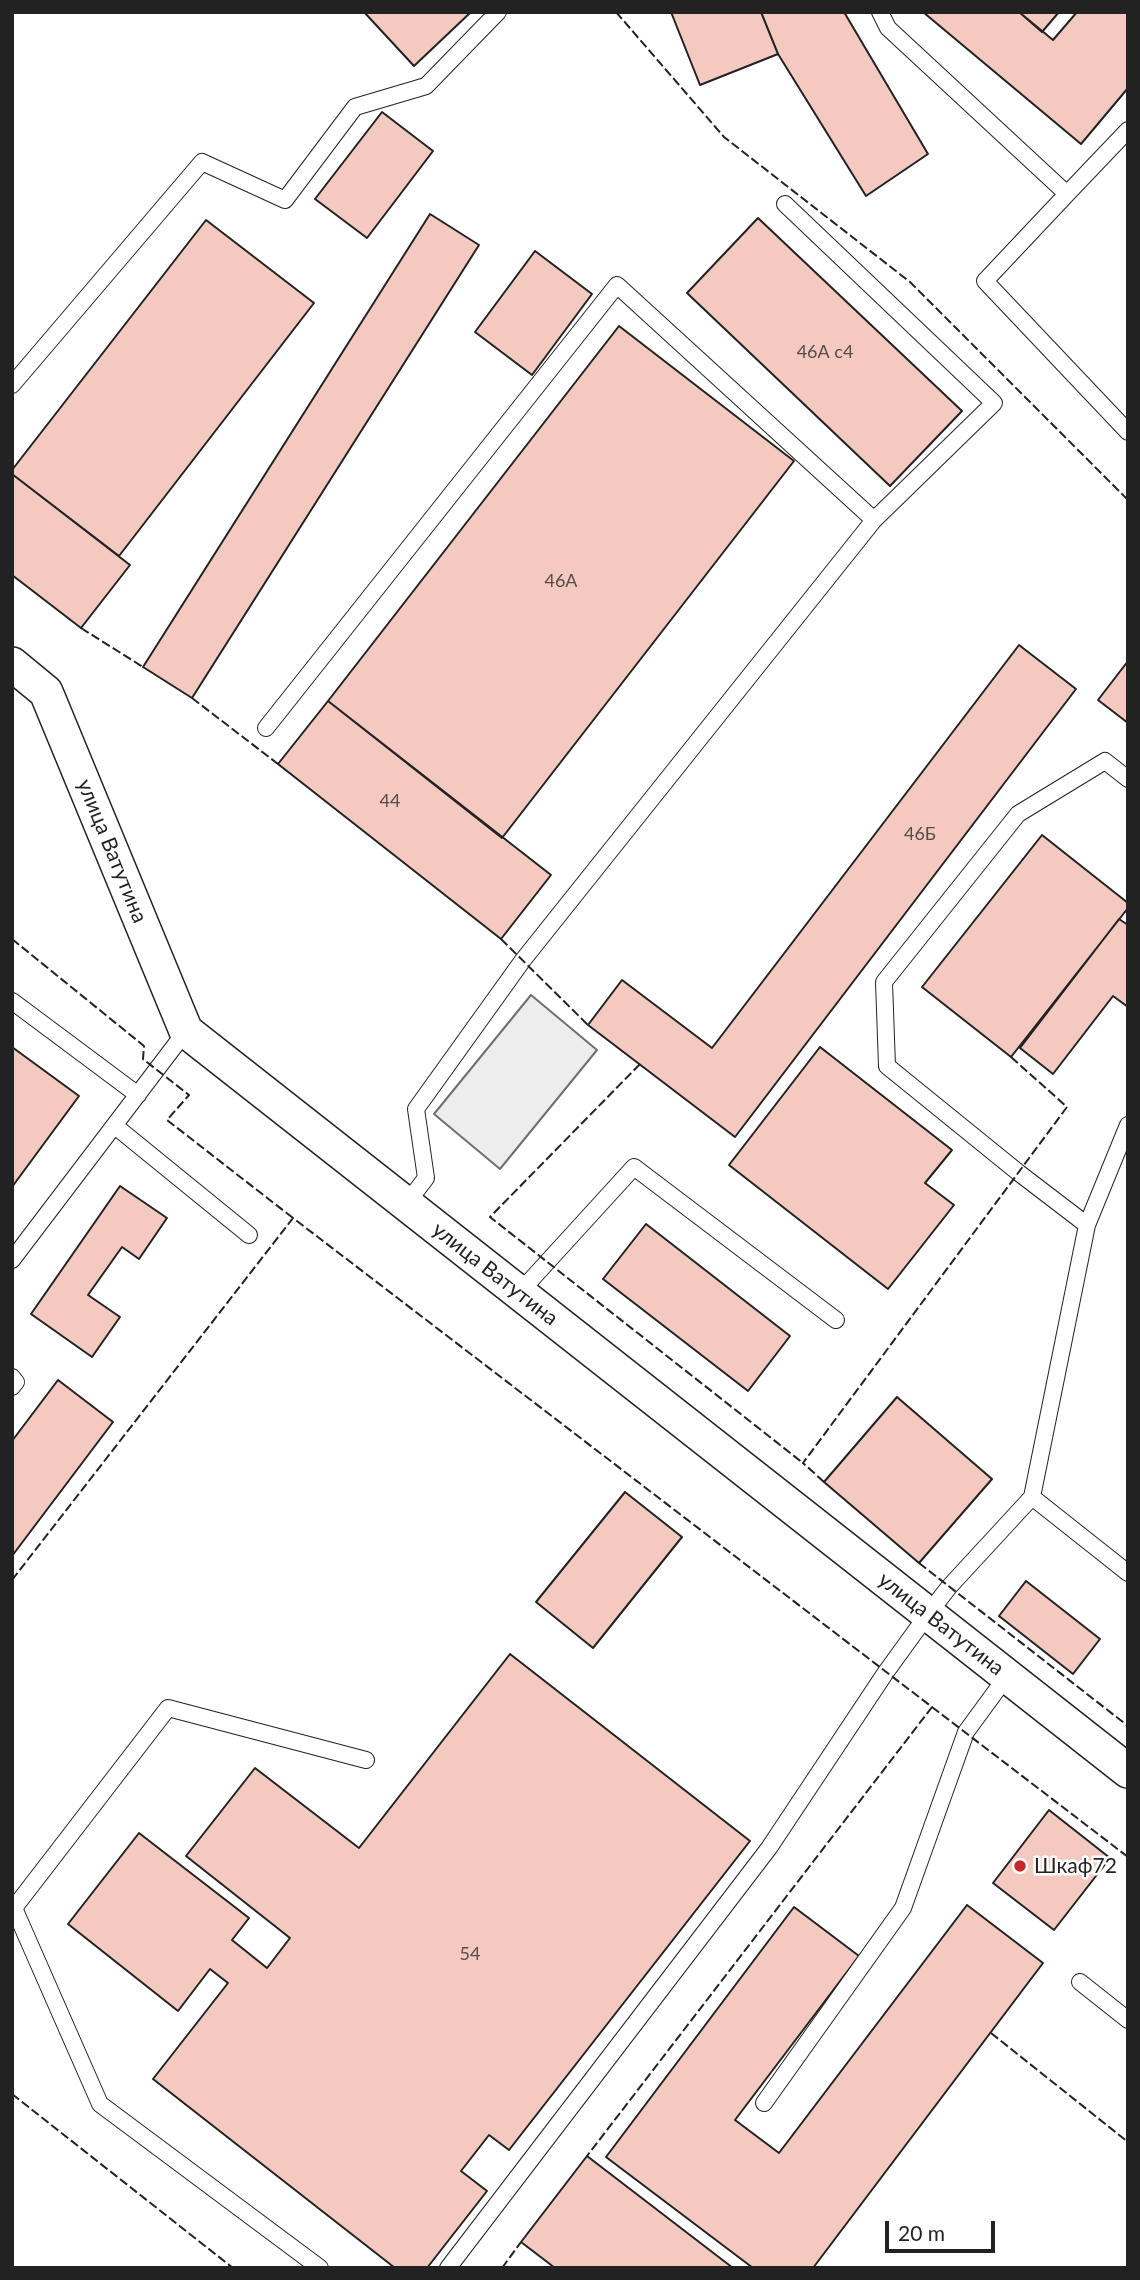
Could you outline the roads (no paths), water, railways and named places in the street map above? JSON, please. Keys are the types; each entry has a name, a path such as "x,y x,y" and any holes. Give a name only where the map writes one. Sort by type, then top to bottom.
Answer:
{"street":[{"name":"улица Ватутина","path":"12,664 46,692 186,1031 1128,1771"}],"lane":[{"path":"12,385 202,162 285,200 355,107 426,86 499,12"},
{"path":"880,12 888,29 1067,194"},
{"path":"1128,130 985,281 1128,432"},
{"path":"406,1204 426,1178 416,1110 523,960 874,520 994,403 785,204"},
{"path":"266,728 617,285 874,520"},
{"path":"1087,1225 887,1066 884,982 1018,814 1105,761 1128,779"},
{"path":"12,1001 138,1095"},
{"path":"12,1260 186,1031"},
{"path":"448,2268 769,1848 886,1672 928,1614 949,1587 1032,1497 1087,1225 1128,1125"},
{"path":"115,1126 249,1235"},
{"path":"519,1293 634,1167 836,1320"},
{"path":"12,1377 16,1382 12,1387"},
{"path":"1032,1497 1128,1573"},
{"path":"764,2103 903,1908 966,1732 1007,1676"},
{"path":"320,2268 100,2104 14,1908 167,1709 366,1760"},
{"path":"1080,1982 1128,2020"}],"place":[{"name":"Шкаф72","path":"1020,1866"}]}
